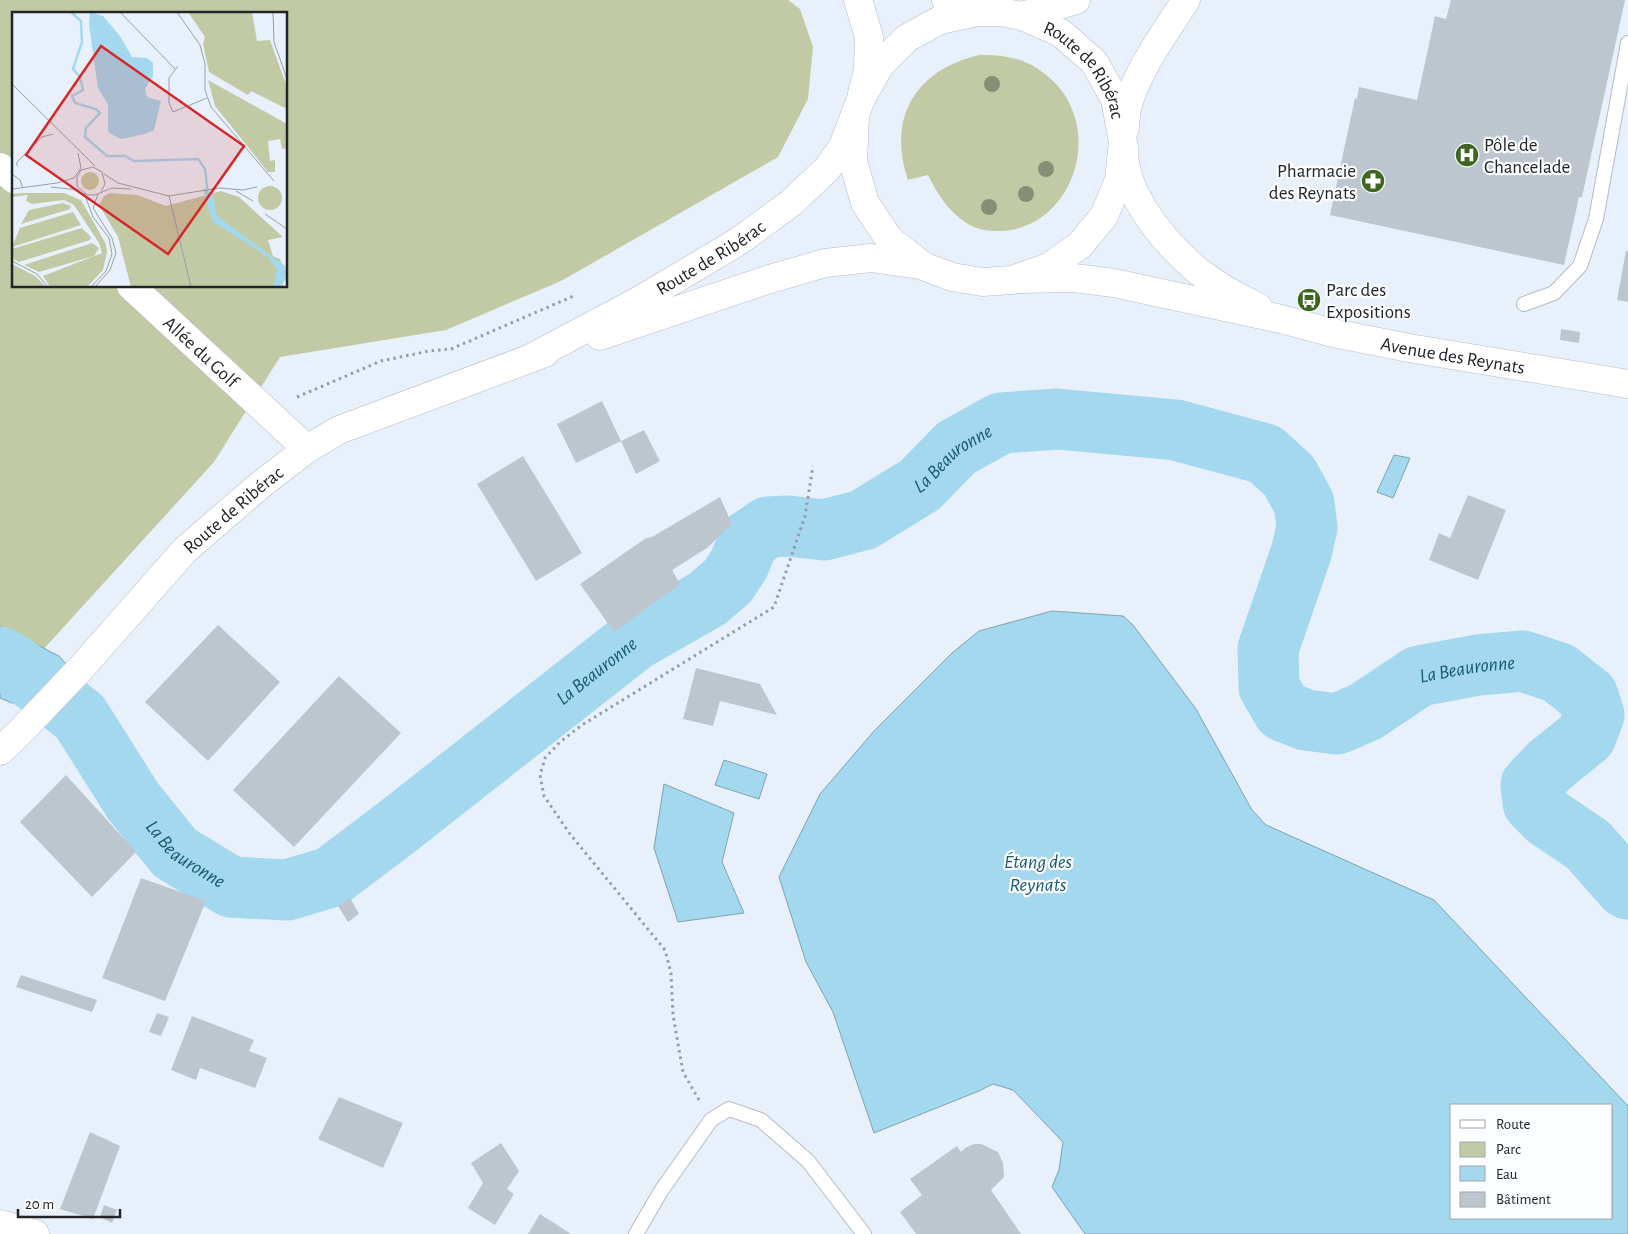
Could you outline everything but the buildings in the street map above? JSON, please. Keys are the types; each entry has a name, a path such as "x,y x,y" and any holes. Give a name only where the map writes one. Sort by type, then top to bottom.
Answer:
{"main road":[{"path":"858,0 869,36 868,70 858,108"},
{"path":"946,0 977,12"},
{"name":"Route de Ribérac","path":"1022,16 1076,0"},
{"name":"Route de Ribérac","path":"0,750 82,668 185,550 259,486 306,449 339,430 529,358 770,279 825,263 870,258 923,266 952,277 982,282 1012,280 1048,267 1080,245 1104,216 1119,180 1127,108 1138,81 1186,0"},
{"name":"Route de Ribérac","path":"529,358 640,300 736,243 791,203 827,168 843,146 858,108 880,65 907,38 940,20 977,12 1000,12 1022,16 1062,33 1094,62 1115,100 1123,142"},
{"name":"Route de Ribérac","path":"858,108 853,161 864,203 889,239 923,266"},
{"name":"Avenue des Reynats","path":"1123,142 1126,168 1136,196 1151,221 1174,248 1198,271 1237,296 1281,319"},
{"path":"0,167 12,177"},
{"name":"Avenue des Reynats","path":"1012,280 1074,278 1114,283 1281,319 1333,333 1409,348 1628,384"},
{"name":"Allée du Golf","path":"133,288 306,449"},
{"path":"0,1224 34,1234"}],"lane":[{"path":"1524,304 1554,293 1580,266 1596,218 1628,42"},
{"path":"636,1234 661,1191 711,1120 729,1108 761,1120 808,1161 864,1234"}],"path":[{"path":"273,417 297,397 382,361 429,351 451,349 582,293"},
{"path":"711,1120 683,1072 673,1015 671,973 665,950 570,834 544,796 540,775 545,758 560,742 582,725 774,607 805,516 812,466"}],"green space":[{"path":"0,0 788,0 800,9 813,47 808,99 778,157 561,281 446,330 280,357 214,462 0,697"},
{"path":"979,55 1012,58 1040,70 1057,85 1071,106 1078,129 1078,153 1072,176 1062,197 1046,214 1025,226 1001,231 978,228 969,225 959,218 944,201 928,175 908,180 902,157 901,136 904,117 912,100 923,85 938,72 957,62"}],"water":[{"path":"1394,455 1410,458 1393,498 1377,492"},
{"name":"Étang des Reynats","path":"1052,611 1123,616 1133,625 1196,709 1252,810 1266,825 1434,900 1628,1106 1628,1234 1085,1234 1052,1187 1059,1170 1063,1142 1013,1090 993,1084 874,1133 833,1012 806,962 779,877 820,794 874,731 952,653 979,631"},
{"path":"0,626 59,656 90,691 59,721 28,703 12,703 0,698"},
{"path":"724,760 767,774 759,799 715,785"},
{"path":"664,784 734,813 722,862 744,913 678,922 654,848"}],"waterway":[{"name":"La Beauronne","path":"0,657 14,665 80,717 133,801 175,853 231,887 287,890 331,877 635,640 707,599 728,581 739,564 749,540 768,527 788,526 824,530 863,520 920,485 956,448 1001,423 1057,419 1176,430 1265,454 1289,476 1304,503 1307,527 1302,550 1268,649 1269,687 1283,711 1306,720 1337,724 1365,712 1419,676 1478,665 1523,661 1559,673 1588,696 1594,715 1586,736 1549,766 1531,785 1533,803 1548,818 1588,845 1628,889"}],"place":[{"name":"Pôle de Chancelade","path":"1467,155"},
{"name":"Pharmacie des Reynats","path":"1373,181"},
{"name":"Parc des Expositions","path":"1309,300"}]}
